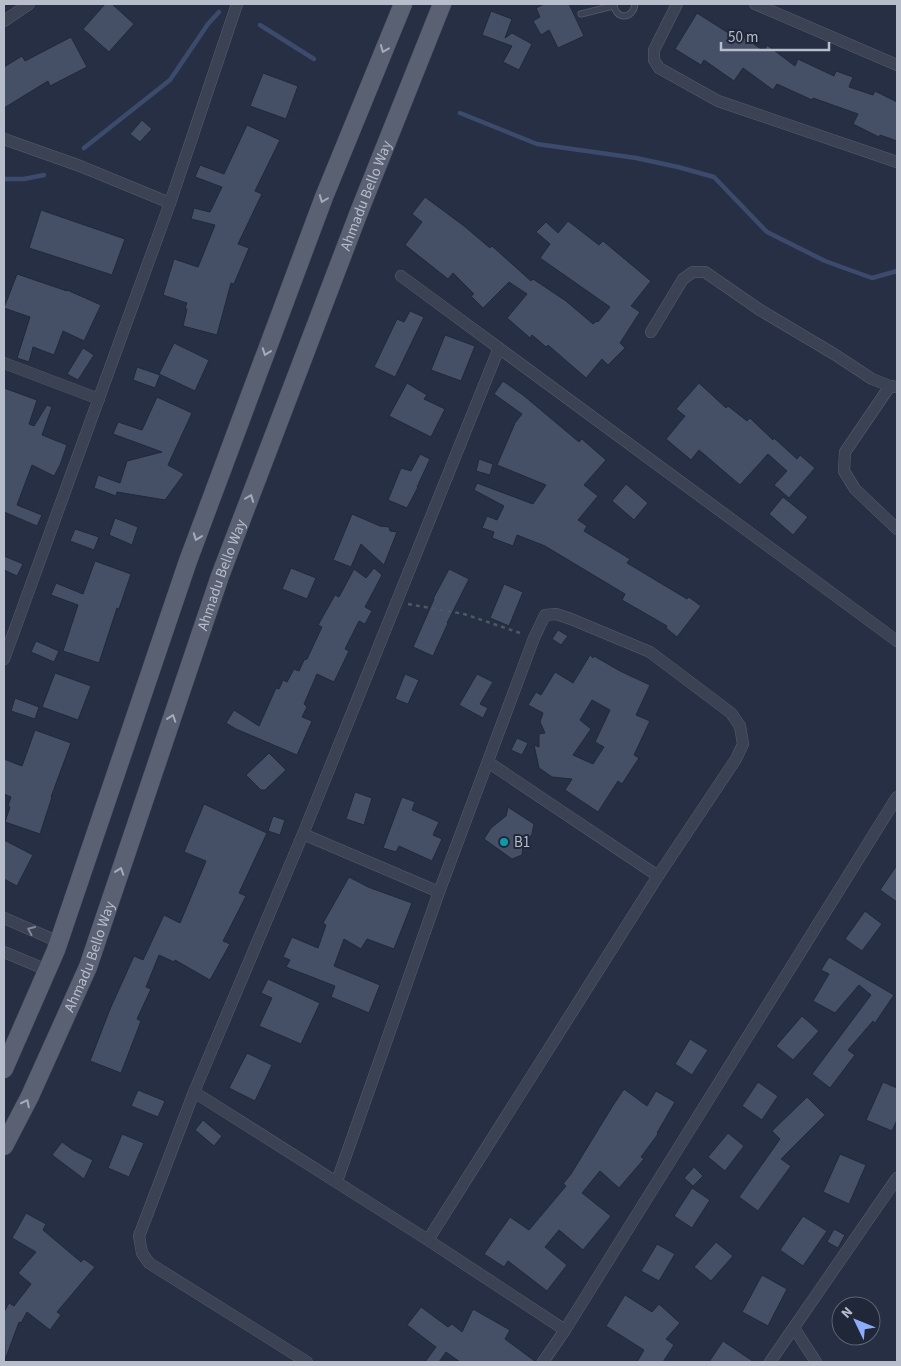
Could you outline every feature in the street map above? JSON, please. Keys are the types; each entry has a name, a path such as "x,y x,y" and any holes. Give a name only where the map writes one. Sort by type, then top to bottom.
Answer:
{"main road":[{"path":"4,1070 59,942 191,551 324,197 402,4"},
{"name":"Ahmadu Bello Way","path":"4,1146 30,1096 88,967 220,576 355,221 442,4"}],"street":[{"path":"4,21 29,4"},
{"path":"4,659 170,204 237,4"},
{"path":"677,4 654,50 654,60 659,68 718,101 897,162"},
{"path":"756,4 897,65"},
{"path":"4,139 80,166 170,204"},
{"path":"652,332 683,279 693,272 705,272 760,310 872,379 894,387 845,452 844,471 855,489 897,529"},
{"path":"401,276 897,641"},
{"path":"307,1362 288,1357 148,1263 142,1253 138,1236 194,1092 303,834 499,348"},
{"path":"4,363 99,400"},
{"path":"337,1181 439,892 534,638 545,615 556,614 571,618 650,652 731,713 740,726 743,744 736,759 658,876 428,1240"},
{"path":"488,762 658,876"},
{"path":"544,1362 897,797"},
{"path":"303,834 439,892"},
{"path":"4,918 59,942"},
{"path":"4,952 47,970"},
{"path":"194,1092 337,1181 565,1330"},
{"path":"770,1362 897,1178"},
{"path":"794,1328 816,1362"}],"lane":[{"path":"580,14 613,5 615,12 625,16 631,14 635,4"}],"path":[{"path":"397,602 464,614 534,638"}],"building":[{"path":"105,4 112,4 134,24 109,52 83,29"},
{"path":"544,4 569,4 584,36 558,48 549,30 541,35 533,21 540,17 536,8"},
{"path":"491,11 512,19 505,38 512,33 532,44 519,70 503,62 512,46 482,35"},
{"path":"697,13 730,34 733,30 764,51 767,45 795,66 798,59 834,76 836,71 853,77 849,87 873,95 875,91 897,102 897,141 880,135 879,137 853,124 858,114 813,98 812,100 777,84 773,90 743,68 734,81 704,60 701,65 675,49"},
{"path":"71,37 87,67 50,86 48,81 4,108 4,67 22,56 25,61"},
{"path":"263,73 298,86 286,119 250,106"},
{"path":"142,120 152,129 140,142 130,134"},
{"path":"247,125 280,140 255,191 262,194 238,244 249,248 234,284 231,283 217,335 183,326 187,303 163,295 174,259 198,267 215,225 191,219 194,208 210,212 222,187 195,177 200,165 224,174"},
{"path":"425,197 490,248 492,246 531,281 533,279 566,301 593,324 598,322 610,307 540,258 550,244 536,232 546,222 558,233 568,221 599,245 603,241 651,281 631,306 640,312 620,343 625,348 608,365 602,359 586,378 548,345 546,347 532,335 530,338 507,318 527,294 509,282 483,308 471,296 474,294 453,273 448,279 405,245 422,222 412,214"},
{"path":"41,210 125,239 112,275 29,248"},
{"path":"17,274 67,290 101,305 84,341 63,331 54,355 33,347 29,362 17,358 30,317 4,308"},
{"path":"410,311 424,317 395,377 374,367 397,319 404,322"},
{"path":"445,335 475,346 461,381 431,370"},
{"path":"174,343 209,360 195,391 159,374"},
{"path":"83,348 94,355 78,380 67,374"},
{"path":"137,367 160,375 155,388 133,380"},
{"path":"503,381 523,395 579,442 582,439 606,460 584,485 598,496 578,520 587,526 584,531 630,559 627,563 687,599 689,597 701,606 677,637 666,628 667,626 622,600 625,594 545,546 517,535 513,546 492,538 494,532 482,528 487,516 497,520 504,506 474,490 477,483 533,504 546,485 497,465 515,423 522,414 494,394"},
{"path":"407,383 427,395 424,399 445,409 431,437 389,416"},
{"path":"699,383 726,408 728,406 747,421 750,418 797,459 800,455 815,468 789,498 774,485 787,471 768,454 740,485 699,450 691,460 666,439 685,416 676,409"},
{"path":"4,388 37,400 29,424 34,426 47,405 52,407 42,435 67,445 54,476 32,465 17,505 42,515 37,526 4,512"},
{"path":"157,397 192,413 168,465 184,474 165,500 117,492 116,496 94,488 98,475 120,483 127,461 162,452 113,434 118,422 142,430"},
{"path":"420,454 430,459 407,508 388,500 401,468 411,471"},
{"path":"479,459 493,464 490,475 476,471"},
{"path":"626,484 648,503 634,520 612,501"},
{"path":"783,497 808,517 793,535 769,514"},
{"path":"352,514 380,526 389,527 390,531 397,532 384,565 361,544 351,567 333,560"},
{"path":"115,518 138,527 132,545 109,535"},
{"path":"75,529 99,537 94,550 70,541"},
{"path":"4,556 23,564 17,576 4,570"},
{"path":"95,561 131,574 119,609 117,608 99,663 63,651 78,605 51,595 56,583 83,594"},
{"path":"291,568 316,578 307,599 282,589"},
{"path":"374,568 382,575 365,607 372,611 365,624 359,621 345,649 349,651 334,682 317,674 304,704 307,707 302,717 312,721 297,755 226,723 234,710 259,726 276,688 279,689 283,680 287,682 294,669 299,671 304,660 307,659 322,627 318,625 335,595 339,597 354,569 366,578"},
{"path":"449,569 469,579 433,656 413,647 433,599"},
{"path":"504,584 523,592 509,626 490,618"},
{"path":"558,630 568,636 561,645 552,639"},
{"path":"36,641 59,651 54,662 31,652"},
{"path":"590,655 650,685 636,715 650,721 634,755 639,758 622,784 618,781 598,812 565,790 572,779 552,777 539,768 534,745 539,747 539,734 545,733 540,722 543,713 528,705 536,692 541,695 555,672 573,683","holes":["592,700 610,710 595,742 604,747 593,764 573,755 591,729 580,720"]},
{"path":"55,673 91,686 78,720 42,707"},
{"path":"405,674 419,680 408,704 395,699"},
{"path":"477,674 493,682 480,704 488,708 483,718 459,705"},
{"path":"15,698 39,707 35,719 11,711"},
{"path":"35,730 71,743 51,797 40,834 5,822 11,797 4,794 4,759 22,766"},
{"path":"517,738 528,743 522,755 511,750"},
{"path":"269,753 286,770 265,790 261,790 246,775"},
{"path":"355,792 372,798 364,825 346,819"},
{"path":"402,797 415,802 412,810 439,822 433,835 442,839 432,861 399,846 396,852 383,848"},
{"path":"204,804 267,833 239,893 246,896 223,941 230,944 210,980 175,960 174,962 159,955 146,987 151,989 137,1019 141,1021 121,1073 90,1061 110,1009 134,956 143,960 164,915 180,923 206,861 184,852"},
{"path":"508,807 534,824 532,834 523,847 522,855 512,859 484,839 491,828 506,816"},
{"path":"273,816 285,820 280,835 268,831"},
{"path":"4,840 33,855 17,886 4,879"},
{"path":"897,865 897,902 880,890"},
{"path":"349,877 368,887 412,903 394,949 367,939 361,949 344,939 334,966 380,985 369,1013 331,997 335,986 286,967 290,960 283,957 292,937 318,948 326,925 323,923"},
{"path":"865,911 882,924 862,951 845,939"},
{"path":"829,957 894,995 875,1023 873,1021 848,1050 855,1055 830,1088 812,1074 871,995 859,985 835,1013 813,1001 829,974 821,970"},
{"path":"268,979 320,1003 301,1044 259,1026 272,998 261,993"},
{"path":"802,1016 819,1031 793,1060 776,1046"},
{"path":"690,1039 708,1050 692,1075 675,1064"},
{"path":"247,1053 272,1065 255,1101 229,1088"},
{"path":"758,1082 778,1096 762,1120 742,1106"},
{"path":"883,1082 897,1088 897,1120 892,1131 866,1120"},
{"path":"624,1089 647,1106 656,1091 675,1102 658,1134 641,1157 644,1159 619,1188 600,1171 582,1193 611,1216 583,1250 559,1230 545,1247 567,1265 547,1291 508,1261 504,1267 484,1254 510,1217 529,1230 566,1186 563,1184"},
{"path":"138,1090 165,1101 158,1117 131,1106"},
{"path":"807,1097 825,1115 781,1159 791,1166 758,1211 739,1197 780,1139 772,1131"},
{"path":"203,1120 222,1136 214,1146 195,1130"},
{"path":"728,1133 744,1146 725,1171 708,1157"},
{"path":"122,1134 144,1143 129,1177 108,1168"},
{"path":"62,1142 93,1160 84,1179 52,1155"},
{"path":"840,1154 866,1165 849,1204 823,1192"},
{"path":"694,1167 703,1176 693,1186 684,1178"},
{"path":"692,1188 710,1200 692,1228 674,1216"},
{"path":"26,1213 46,1224 43,1230 81,1262 84,1259 95,1267 57,1312 61,1315 50,1330 27,1312 21,1323 19,1322 5,1360 4,1312 9,1303 14,1306 31,1284 18,1273 36,1252 12,1238"},
{"path":"803,1216 827,1231 803,1266 780,1250"},
{"path":"834,1229 845,1235 838,1248 827,1242"},
{"path":"716,1242 733,1256 711,1281 694,1267"},
{"path":"657,1244 675,1254 659,1281 641,1271"},
{"path":"762,1275 787,1289 768,1326 742,1312"},
{"path":"625,1295 652,1312 659,1304 680,1323 666,1339 674,1345 663,1362 637,1362 644,1350 606,1326"},
{"path":"421,1307 448,1327 452,1324 462,1332 473,1309 510,1330 505,1339 536,1362 460,1362 446,1352 439,1362 425,1362 436,1347 407,1325"},
{"path":"723,1341 754,1362 709,1362"}],"waterway":[{"path":"84,148 170,80 208,24 219,12"},
{"path":"260,25 314,59"},
{"path":"460,113 537,144 636,158 714,177 767,232 825,261 872,278 897,271"},
{"path":"4,179 24,179 44,175"}],"place":[{"name":"B1","path":"504,842"}]}
